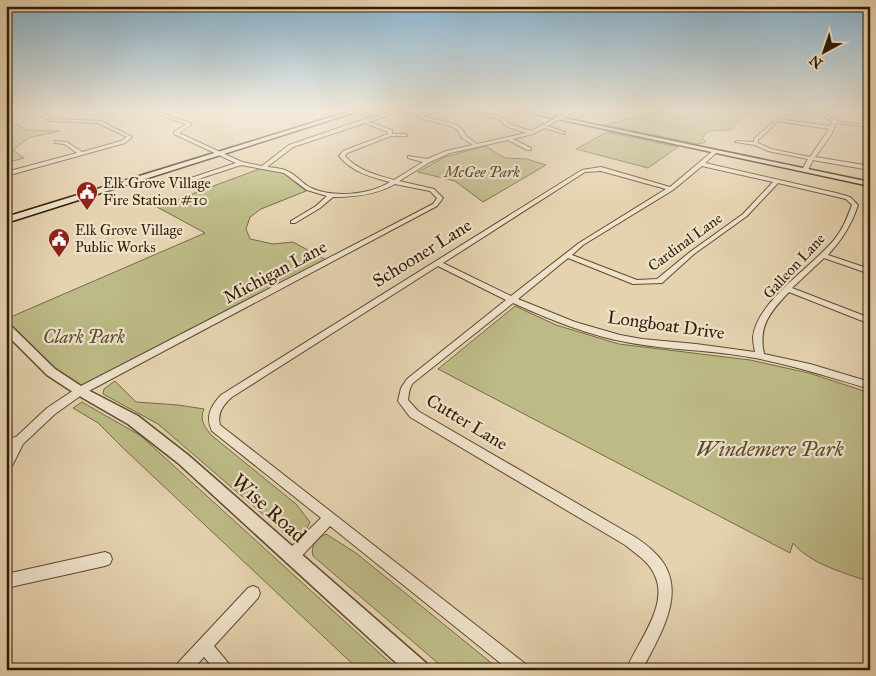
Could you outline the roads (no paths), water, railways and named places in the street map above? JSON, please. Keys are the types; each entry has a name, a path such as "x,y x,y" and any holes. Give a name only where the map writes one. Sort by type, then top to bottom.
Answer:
{"main road":[{"path":"6,220 252,142"},
{"path":"6,216 254,142"},
{"path":"671,142 870,184"}],"street":[{"path":"56,142 65,143 82,154"},
{"path":"6,174 124,142"},
{"path":"195,142 241,162 286,172 309,189 331,195 361,194 384,188 428,161 448,152 496,142"},
{"path":"263,167 291,146 304,142"},
{"path":"370,142 353,148 342,156 351,166 363,172 397,181"},
{"path":"471,142 476,145"},
{"path":"515,142 529,149"},
{"path":"737,142 756,144 770,150 810,158 870,168"},
{"path":"805,170 810,158 822,142"},
{"name":"Cutter Lane","path":"634,670 665,605 667,591 656,563 643,549 414,414 403,401 404,388 410,381 567,255 611,224 671,189 716,151"},
{"path":"410,156 428,161"},
{"path":"178,186 181,183 241,162"},
{"name":"Galleon Lane","path":"702,164 840,196 854,203 856,207 846,228 824,256 770,310 758,330 760,356"},
{"name":"Schooner Lane","path":"329,518 216,428 212,420 218,404 229,394 588,169 602,169 671,189"},
{"name":"Michigan Lane","path":"80,391 438,201 440,198 432,190 397,181"},
{"name":"Cardinal Lane","path":"567,255 636,282 648,283 659,281 692,252 744,216 776,181"},
{"path":"293,222 318,207 331,195"},
{"path":"824,256 870,272"},
{"name":"Longboat Drive","path":"437,263 559,320 609,336 644,342 704,347 760,356 826,372 870,386"},
{"path":"788,290 870,321"},
{"name":"Wise Road","path":"6,327 51,372 80,391 133,420 183,459 419,670"},
{"path":"6,468 19,441 51,411 80,391"},
{"path":"6,443 19,441"},
{"path":"291,557 329,518 522,670"},
{"path":"6,581 105,559"},
{"path":"181,670 253,593"},
{"path":"204,646 225,670"}],"place":[{"name":"Elk Grove Village Fire Station #10","path":"87,211"},
{"name":"Elk Grove Village Public Works","path":"59,258"}],"park label":[{"name":"McGee Park","path":"482,172"},
{"name":"Clark Park","path":"84,337"},
{"name":"Windemere Park","path":"770,449"}]}
